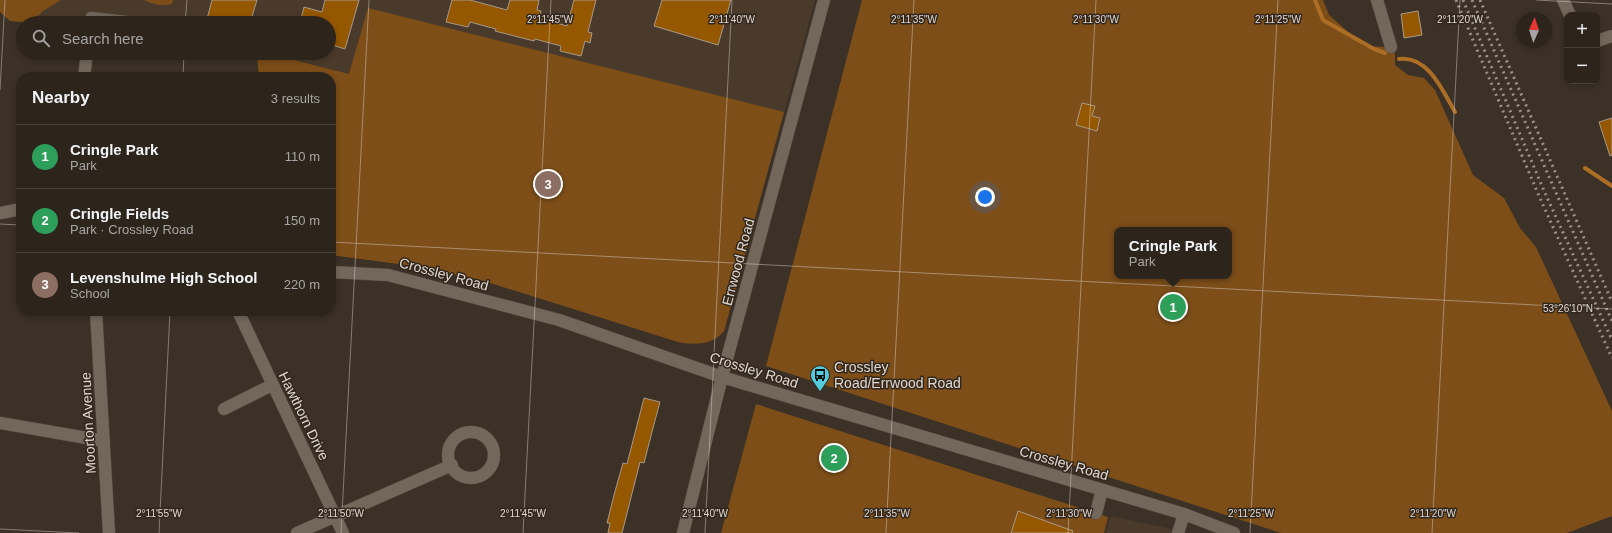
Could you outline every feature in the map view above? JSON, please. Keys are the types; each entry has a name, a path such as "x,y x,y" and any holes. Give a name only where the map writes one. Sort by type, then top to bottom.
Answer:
{"street":[{"name":"Errwood Road","path":"682,533 722,377 824,0"},
{"path":"1377,0 1390,47"},
{"path":"1563,0 1569,12"},
{"path":"1600,40 1612,36"},
{"path":"85,72 86,60"},
{"path":"0,213 16,210"},
{"name":"Crossley Road","path":"336,272 388,275 559,320 722,377 1184,514 1234,533"},
{"name":"Moorton Avenue","path":"96,316 108,533"},
{"name":"Hawthorn Drive","path":"240,316 343,533"},
{"path":"224,410 272,385"},
{"path":"0,423 104,441"},
{"path":"297,533 335,515 452,465"},
{"path":"1096,513 1102,490"},
{"path":"1178,533 1184,514"}],"shaded area":[{"path":"0,0 815,0 724,331 718,338 712,341 687,344 462,275 413,266 336,256 336,72 259,72 257,60 336,60 336,16 16,16 16,21 10,20 0,12"},
{"path":"0,0 61,0 43,11 38,16 16,16 16,22 10,21 0,12"},
{"path":"144,0 173,0 172,4 161,5"},
{"path":"862,0 1323,0 1329,15 1364,46 1391,47 1395,50 1395,65 1408,75 1424,78 1435,90 1473,175 1504,198 1520,228 1536,247 1612,411 1612,516 1567,533 1281,533 766,366"},
{"path":"368,8 784,112 724,331 714,339 703,343 691,344 678,342 481,280 413,266 336,256 336,72 259,72 257,60 294,60 349,74"},
{"path":"756,404 1108,517 1104,533 721,533"},
{"path":"1110,516 1167,528 1183,533 1106,533"}],"building":[{"path":"212,0 257,0 252,16 208,16"},
{"path":"325,0 359,0 345,49 336,46 336,16 302,16 304,7 322,12"},
{"path":"452,0 470,0 507,10 510,0 539,0 537,10 541,11 539,18 567,26 574,0 596,0 588,32 592,33 590,43 585,41 581,56 560,51 561,46 495,31 496,29 470,22 468,27 446,22"},
{"path":"662,0 731,0 718,45 654,26"},
{"path":"1418,11 1422,35 1404,38 1401,14"},
{"path":"1082,103 1095,106 1092,116 1100,118 1097,131 1076,125"},
{"path":"1612,118 1612,155 1610,156 1599,122"},
{"path":"644,398 660,402 644,463 640,462 622,533 608,533 610,523 607,523 614,495 623,463 627,464"},
{"path":"1018,511 1073,531 1072,533 1011,533"}],"waterway":[{"path":"1315,0 1323,20 1374,49 1385,53"},
{"path":"1399,59 1409,59 1426,68 1440,85 1455,112"},
{"path":"1585,168 1612,186"}],"railway":[{"path":"1456,0 1539,196 1612,358"},
{"path":"1463,0 1545,193 1612,340"},
{"path":"1472,0 1612,321"},
{"path":"1480,0 1612,302"}],"place":[{"name":"Levenshulme High School","path":"548,184"},
{"name":"Cringle Park","path":"1173,307"},
{"name":"Crossley Road/Errwood Road","path":"820,392"},
{"name":"Cringle Fields","path":"834,458"}]}
